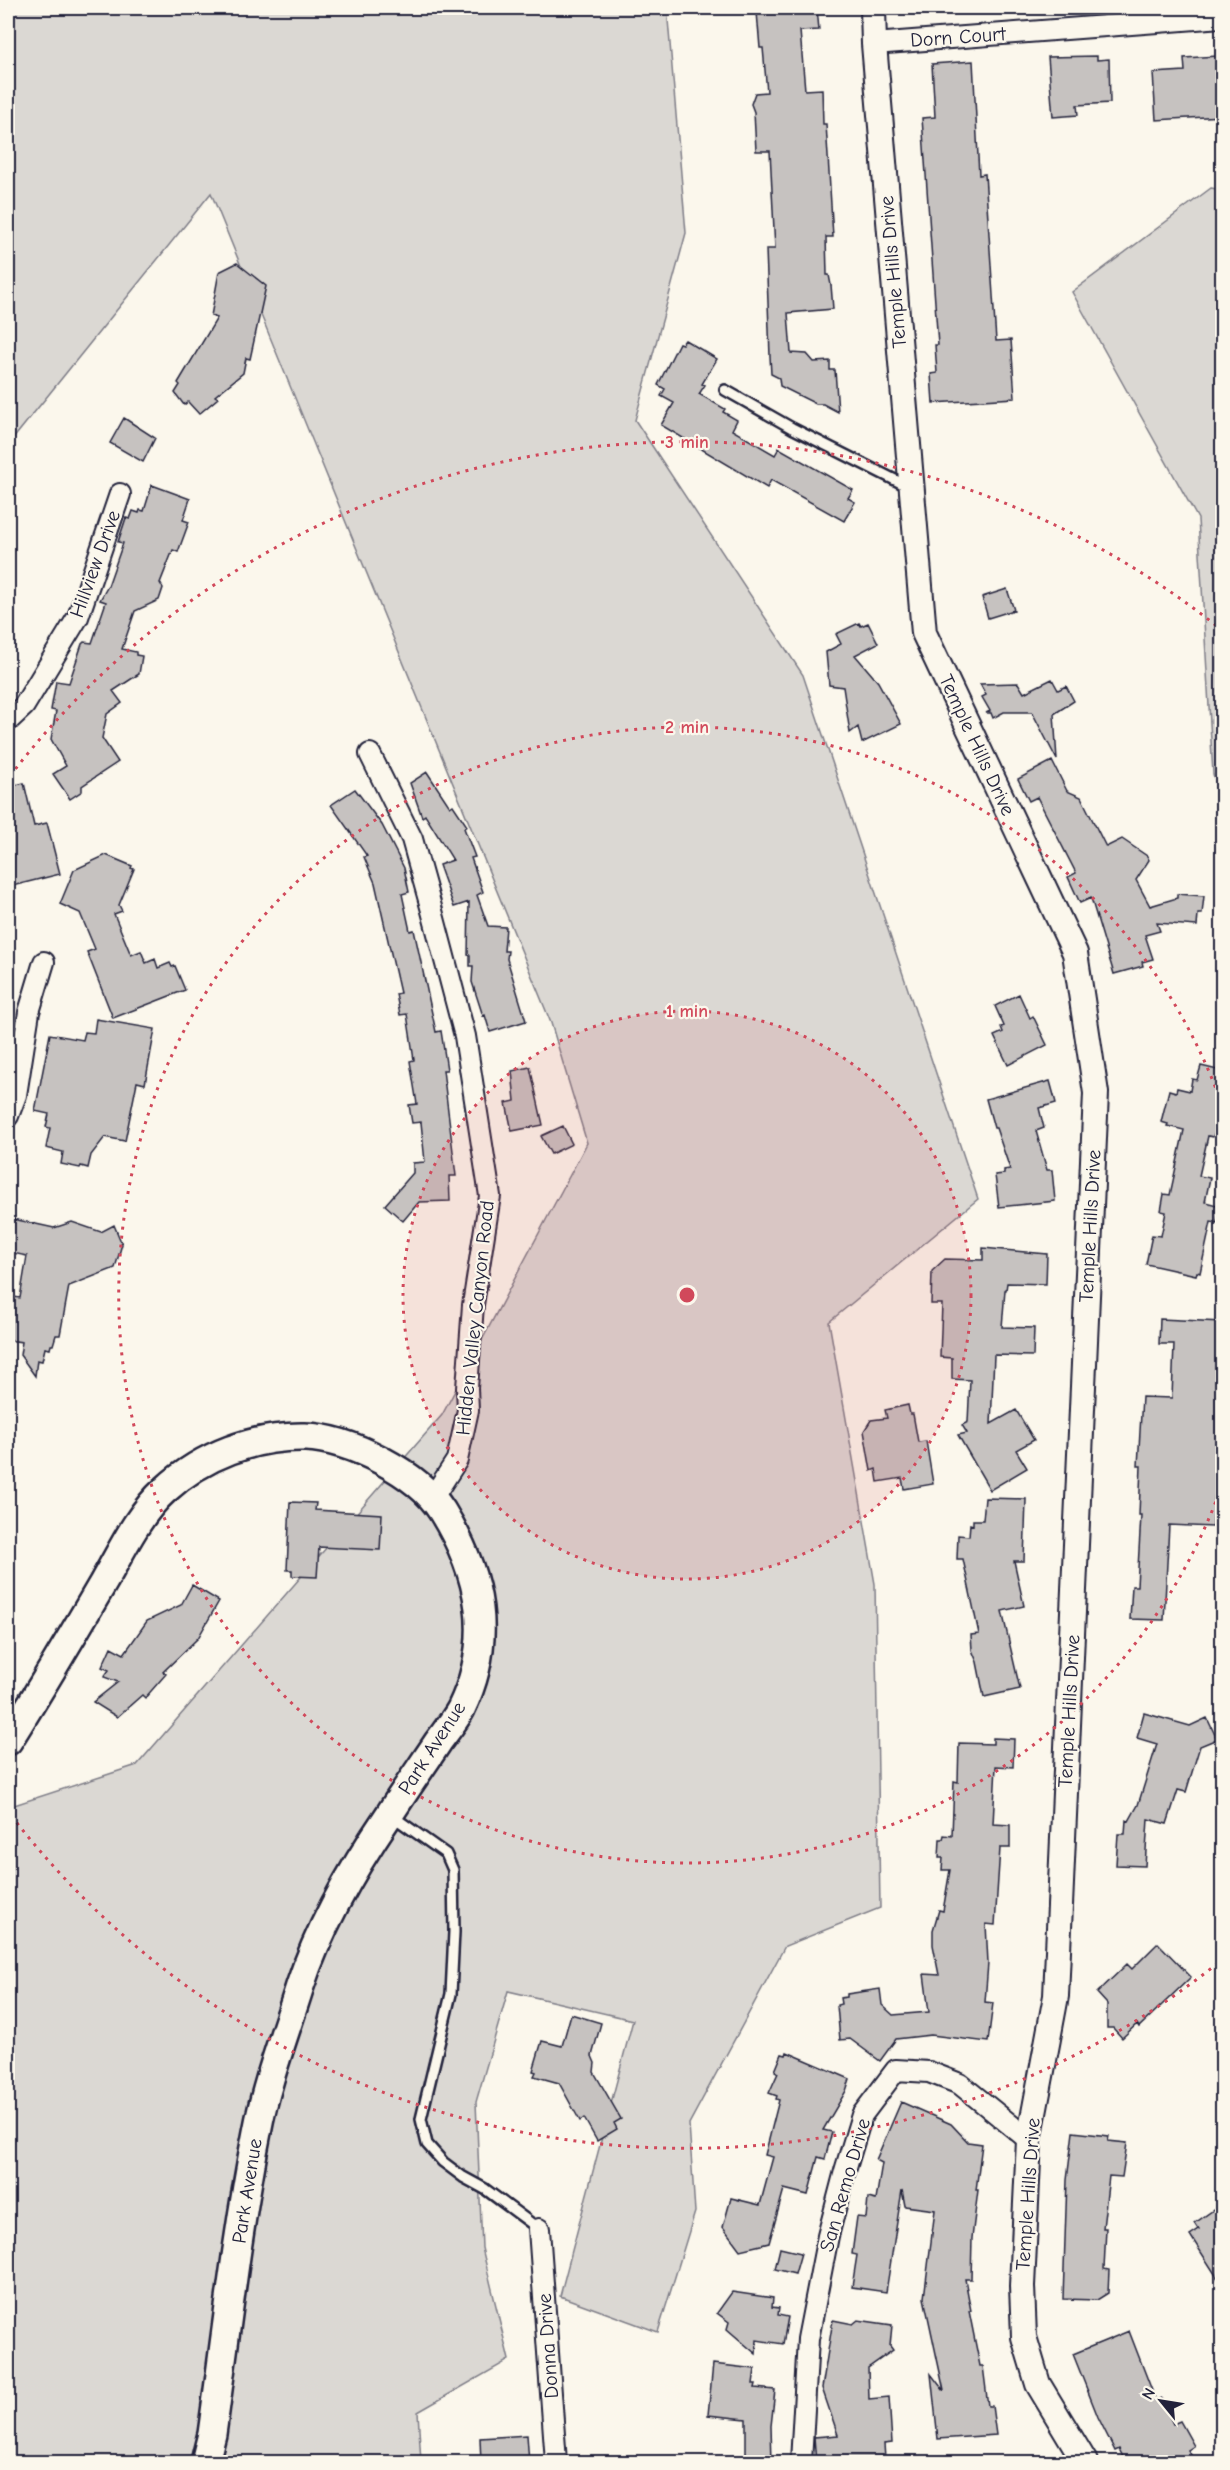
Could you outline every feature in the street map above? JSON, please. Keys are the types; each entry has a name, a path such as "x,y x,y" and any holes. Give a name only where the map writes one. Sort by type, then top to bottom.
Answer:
{"main road":[{"name":"Park Avenue","path":"8,1741 38,1695 139,1522 165,1490 200,1465 235,1447 275,1437 311,1437 350,1447 391,1465 433,1497 458,1538 476,1586 482,1625 477,1662 461,1710 360,1858 330,1913 305,1972 257,2128 212,2434 205,2463"}],"street":[{"name":"Temple Hills Drive","path":"873,8 874,44 924,633 1075,953 1096,1093 1056,1996 1029,2140 1022,2286 1024,2337 1038,2384 1085,2463"},
{"name":"Dorn Court","path":"874,44 1222,17"},
{"name":"Hillview Drive","path":"8,722 24,706 78,617 120,494"},
{"name":"Hidden Valley Canyon Road","path":"370,754 412,839 431,907 465,1036 490,1196 473,1305 467,1388 468,1410 457,1460 433,1497"},
{"path":"8,1116 16,1095 29,1011 44,962"},
{"name":"San Remo Drive","path":"801,2463 808,2339 828,2236 862,2115 896,2070 929,2072 960,2084 1029,2140"},
{"name":"Donna Drive","path":"538,2229 556,2463"}],"lane":[{"path":"725,390 801,433 912,488"},
{"path":"389,1814 446,1854 453,1870 454,1932 451,1994 421,2119 427,2144 443,2162 463,2177 485,2188 538,2229"}],"shaded area":[{"path":"8,8 667,8 686,233 635,420 803,675 978,1199 829,1322 875,1584 880,1908 785,1946 689,2124 695,2212 658,2332 560,2296 633,2020 508,1991 476,2102 482,2248 509,2360 418,2412 421,2462 8,2462 8,1807 137,1765 442,1415 587,1143 551,1023 211,193 8,445"},
{"path":"1211,188 1222,190 1222,807 1213,774 1198,519 1072,292"}],"building":[{"path":"817,8 819,30 800,31 805,90 822,89 833,237 826,237 827,275 829,275 831,285 833,309 788,313 791,353 807,354 814,362 830,361 830,370 835,370 838,412 780,386 779,378 771,374 766,249 775,249 770,151 756,151 754,112 751,104 755,93 767,92 757,12"},
{"path":"1097,56 1097,60 1109,59 1110,103 1077,105 1078,115 1053,117 1048,57"},
{"path":"1218,56 1221,116 1156,120 1153,73 1185,71 1184,58"},
{"path":"973,61 979,175 985,174 996,341 1011,340 1015,398 933,403 931,374 937,373 935,345 938,345 922,118 935,117 932,64"},
{"path":"237,263 266,286 250,359 246,358 243,373 215,396 218,398 199,414 188,402 184,405 175,393 180,385 178,383 217,318 211,316 219,272"},
{"path":"685,340 717,359 702,384 705,385 699,394 725,409 723,412 737,420 732,430 775,455 779,448 853,490 848,498 855,502 844,521 771,480 767,488 661,425 674,403 661,396 665,389 658,385 679,343 682,344"},
{"path":"124,418 155,438 143,462 110,443"},
{"path":"152,485 190,499 183,520 189,522 178,552 173,550 160,583 163,588 159,600 135,611 122,649 142,656 139,674 113,691 122,703 107,714 102,738 118,762 82,786 82,791 70,799 53,774 66,766 51,739 56,711 51,710 56,681 69,683 82,644 92,643 106,602 100,600 108,586 123,543 118,542 126,518 130,519 133,511 139,513 140,510 144,511"},
{"path":"1007,589 1014,610 988,618 982,597"},
{"path":"859,623 861,626 868,623 878,643 855,655 878,682 901,724 862,743 858,727 850,733 843,687 829,685 826,652 841,644 836,634"},
{"path":"1052,679 1058,690 1066,686 1074,701 1054,714 1057,760 1032,712 1004,712 993,718 991,713 986,713 990,711 982,697 986,695 980,684 1018,683 1024,693"},
{"path":"1052,761 1067,791 1081,797 1106,847 1122,839 1147,856 1149,860 1136,880 1150,906 1177,898 1177,894 1204,896 1202,914 1198,914 1197,926 1157,923 1160,931 1145,935 1153,959 1142,962 1143,966 1114,974 1091,898 1080,903 1068,877 1076,873 1037,797 1029,801 1018,779"},
{"path":"427,772 450,807 453,805 467,826 464,828 475,857 471,858 483,892 477,895 488,926 506,927 504,951 508,951 507,959 526,1021 490,1032 485,1015 483,1016 472,982 473,966 470,966 470,955 468,955 469,902 454,907 439,865 453,860 425,815 422,817 410,783"},
{"path":"24,783 34,826 47,823 60,874 8,887 8,787"},
{"path":"355,789 382,825 404,868 409,892 402,894 410,931 414,930 436,1032 441,1031 447,1070 443,1070 456,1176 449,1176 450,1201 419,1202 403,1221 385,1205 413,1173 413,1163 425,1162 421,1122 412,1123 409,1105 417,1104 410,1061 414,1060 407,1014 400,1015 396,994 400,993 375,883 364,857 367,856 331,805"},
{"path":"106,855 134,869 119,905 122,911 114,914 131,955 141,951 146,963 155,959 158,968 170,963 172,967 175,966 185,990 113,1018 87,952 95,949 80,913 60,904 74,870"},
{"path":"1019,994 1030,1018 1033,1016 1047,1045 1008,1065 994,1036 1003,1032 1001,1027 1004,1026 995,1006"},
{"path":"96,1019 155,1029 145,1084 137,1082 125,1141 105,1137 91,1155 88,1168 81,1166 80,1168 61,1164 63,1152 46,1148 50,1128 46,1127 49,1114 35,1111 50,1034 83,1040 85,1032 94,1033"},
{"path":"1201,1066 1222,1071 1222,1110 1217,1133 1215,1132 1213,1137 1208,1136 1199,1176 1210,1178 1205,1202 1221,1206 1217,1223 1211,1222 1200,1273 1197,1272 1196,1275 1146,1264 1152,1235 1161,1236 1166,1212 1161,1211 1164,1194 1170,1195 1184,1130 1167,1126 1168,1124 1161,1122 1169,1090 1176,1092 1177,1088 1190,1091 1192,1079 1197,1080"},
{"path":"530,1067 543,1125 512,1131 506,1103 515,1101 512,1071"},
{"path":"1050,1081 1056,1103 1039,1108 1044,1128 1036,1131 1047,1170 1052,1170 1055,1201 999,1207 995,1175 1004,1174 1004,1170 1010,1169 996,1128 994,1128 986,1099"},
{"path":"563,1126 572,1144 551,1154 541,1136"},
{"path":"13,1219 54,1228 72,1222 101,1232 114,1225 122,1244 115,1268 69,1286 60,1335 56,1335 50,1349 45,1348 42,1361 37,1360 35,1376 20,1355 22,1342 8,1340 8,1305 12,1306 14,1297 20,1298 27,1256 8,1252"},
{"path":"983,1248 1047,1254 1046,1284 1007,1283 1005,1290 1002,1327 1034,1328 1033,1356 994,1355 991,1424 1016,1410 1034,1440 1016,1450 1027,1468 990,1490 958,1435 967,1433 962,1425 968,1422 970,1380 952,1379 952,1358 940,1357 942,1304 931,1304 932,1271 945,1259 983,1260"},
{"path":"1160,1319 1222,1322 1222,1381 1213,1527 1169,1525 1164,1620 1130,1619 1132,1586 1137,1586 1141,1515 1139,1515 1141,1466 1138,1466 1142,1397 1172,1398 1174,1344 1159,1344"},
{"path":"908,1405 910,1414 913,1414 918,1442 926,1441 933,1484 904,1489 902,1478 878,1482 876,1469 871,1471 864,1431 871,1420 887,1418 885,1410"},
{"path":"985,1498 1026,1499 1024,1561 1014,1561 1024,1606 1002,1611 1020,1689 984,1697 977,1662 972,1650 971,1635 979,1634 963,1559 957,1559 958,1535 969,1536 970,1524 973,1525 973,1520 983,1520"},
{"path":"290,1502 316,1503 315,1510 382,1514 380,1550 319,1547 317,1577 292,1576 292,1570 287,1570"},
{"path":"192,1585 219,1601 198,1638 163,1672 166,1674 145,1698 142,1695 117,1717 93,1702 118,1682 104,1677 109,1670 102,1667 111,1647 124,1654 147,1621 181,1605"},
{"path":"1144,1713 1190,1726 1207,1718 1217,1739 1200,1746 1186,1792 1178,1790 1167,1824 1148,1819 1145,1866 1116,1865 1118,1834 1125,1834 1126,1820 1129,1821 1138,1805 1157,1744 1137,1738"},
{"path":"993,1738 1014,1739 1013,1767 996,1766 993,1824 1010,1825 1010,1848 1000,1848 995,1925 986,1924 988,1963 985,2002 993,2003 988,2042 931,2035 896,2039 880,2061 850,2039 840,2040 837,2005 841,2004 840,1998 847,1997 847,1994 880,1989 882,2005 893,2015 929,2012 924,1974 939,1975 933,1945 933,1930 939,1910 943,1911 950,1870 942,1870 943,1858 939,1858 940,1839 943,1839 944,1835 952,1836 954,1781 958,1782 959,1743 993,1744"},
{"path":"1158,1943 1191,1977 1139,2027 1137,2024 1122,2038 1113,2028 1107,2028 1107,2004 1097,1993 1127,1964 1132,1969"},
{"path":"571,2014 601,2023 592,2056 595,2063 594,2072 621,2119 614,2123 617,2129 597,2141 584,2118 580,2121 559,2083 534,2076 536,2072 533,2071 542,2041 562,2046"},
{"path":"787,2052 850,2079 846,2091 823,2130 832,2132 825,2159 818,2157 808,2195 784,2189 769,2243 740,2250 723,2227 731,2198 760,2205 773,2157 765,2155 779,2100 776,2099 777,2096 769,2093 778,2073 775,2071 782,2054 786,2055"},
{"path":"901,2102 951,2124 968,2142 982,2144 972,2238 971,2279 965,2279 971,2311 969,2311 980,2366 983,2366 988,2406 992,2406 996,2435 938,2439 931,2374 944,2391 924,2298 935,2210 905,2206 902,2190 886,2292 852,2287 857,2255 852,2254 857,2217 866,2218 868,2198 876,2200 882,2163 876,2160"},
{"path":"1073,2132 1109,2136 1108,2141 1127,2143 1122,2177 1109,2176 1103,2228 1106,2228 1104,2269 1109,2270 1108,2293 1097,2300 1063,2299 1067,2180"},
{"path":"1222,2204 1222,2285 1190,2235 1199,2229 1195,2223"},
{"path":"780,2248 801,2253 795,2274 775,2269"},
{"path":"732,2292 773,2298 772,2307 779,2308 778,2315 788,2317 783,2344 757,2340 756,2354 727,2329 729,2322 717,2313"},
{"path":"833,2320 853,2324 858,2320 892,2325 890,2346 893,2350 868,2368 869,2399 889,2397 892,2443 884,2444 885,2459 816,2463 814,2437 838,2435 822,2388"},
{"path":"1129,2331 1156,2401 1161,2398 1173,2424 1180,2421 1194,2446 1188,2450 1196,2463 1126,2463 1119,2449 1115,2451 1098,2417 1073,2354"},
{"path":"713,2364 755,2369 753,2384 756,2384 755,2388 775,2390 771,2426 772,2463 746,2463 746,2419 708,2415"},
{"path":"527,2435 529,2463 481,2463 480,2438"}]}
